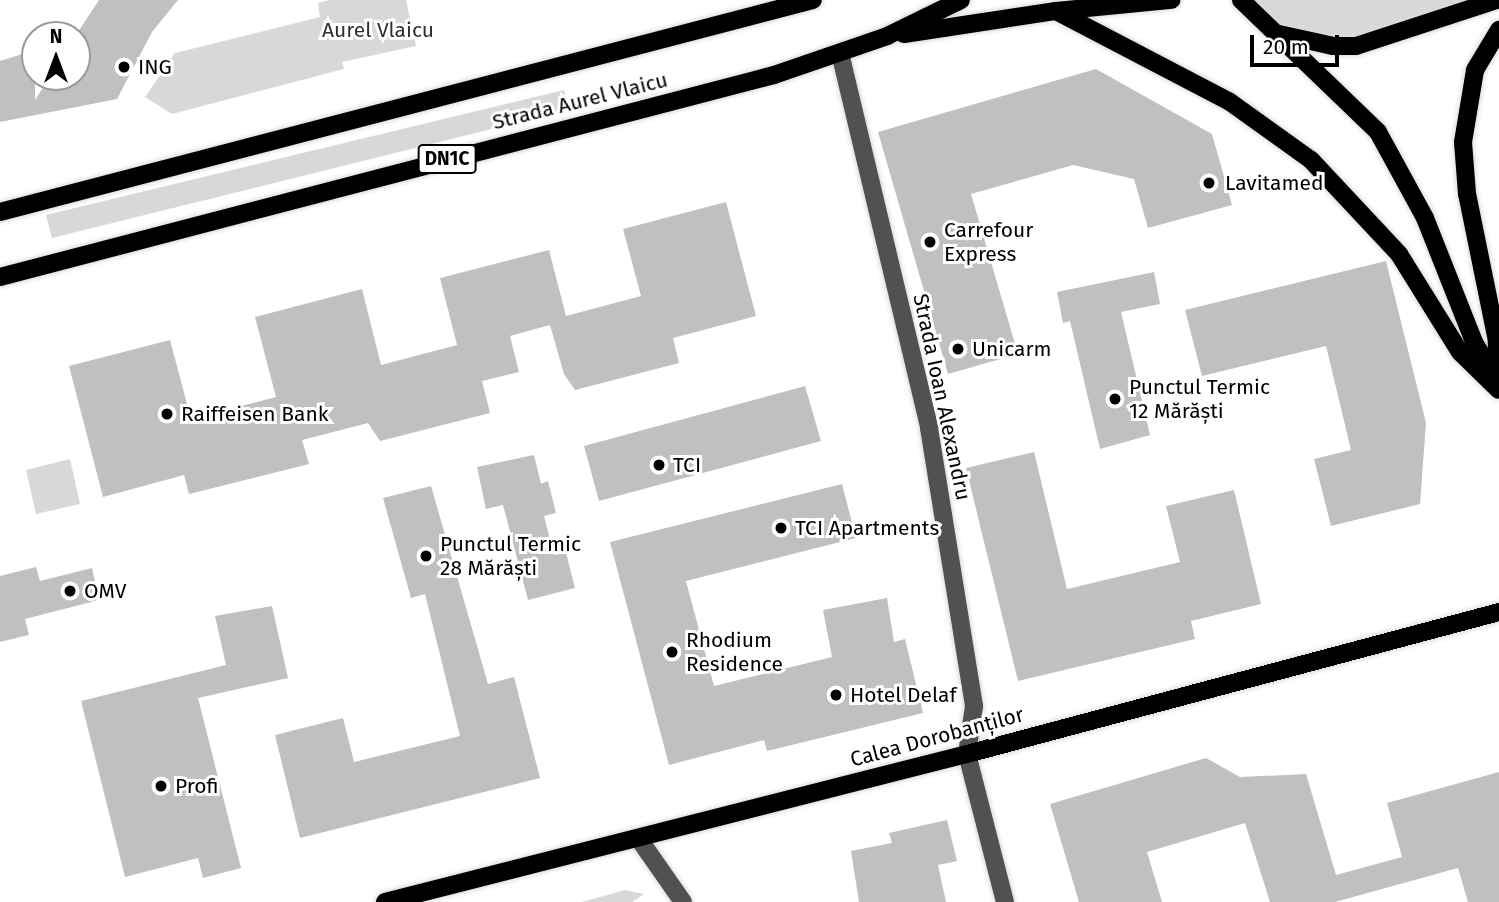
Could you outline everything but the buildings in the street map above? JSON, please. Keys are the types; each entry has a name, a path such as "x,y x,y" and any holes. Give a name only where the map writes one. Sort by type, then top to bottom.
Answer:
{"main road":[{"name":"Strada Aurel Vlaicu","path":"0,212 813,0"},
{"name":"Strada Aurel Vlaicu","path":"0,277 774,75 887,36 961,0"},
{"path":"887,36 1056,11 1171,0"},
{"path":"1241,0 1272,33 1378,132 1425,218 1475,344 1499,382"},
{"path":"1272,33 1313,43 1356,46 1497,0"},
{"path":"1056,11 1241,109 1311,160 1399,254 1460,352 1499,390"},
{"path":"1499,30 1475,70 1463,142 1469,207 1497,341 1499,382"},
{"name":"Calea Dorobanților","path":"385,902 967,754 1499,612"}],"street":[{"name":"Strada Ioan Alexandru","path":"840,53 929,428 974,706 967,754"},
{"path":"967,754 1006,902"},
{"path":"639,839 683,902"}],"green space":[{"name":"Aurel Vlaicu","path":"330,0 406,0 416,46 342,62 344,69 172,114 145,97 175,53 320,17 318,3"},
{"path":"1254,0 1477,0 1360,37 1316,37 1274,25"},
{"path":"564,90 569,110 52,238 46,215"},
{"path":"70,459 80,504 36,514 26,470"},
{"path":"625,890 644,894 632,902 582,902"}],"place":[{"name":"ING","path":"124,67"},
{"name":"Lavitamed","path":"1209,183"},
{"name":"Carrefour Express","path":"930,242"},
{"name":"Unicarm","path":"958,349"},
{"name":"Punctul Termic 12 Mărăști","path":"1115,399"},
{"name":"Raiffeisen Bank","path":"167,414"},
{"name":"TCI","path":"659,465"},
{"name":"TCI Apartments","path":"781,528"},
{"name":"Punctul Termic 28 Mărăști","path":"426,556"},
{"name":"OMV","path":"70,591"},
{"name":"Rhodium Residence","path":"672,652"},
{"name":"Hotel Delaf","path":"836,695"},
{"name":"Profi","path":"161,786"}]}
